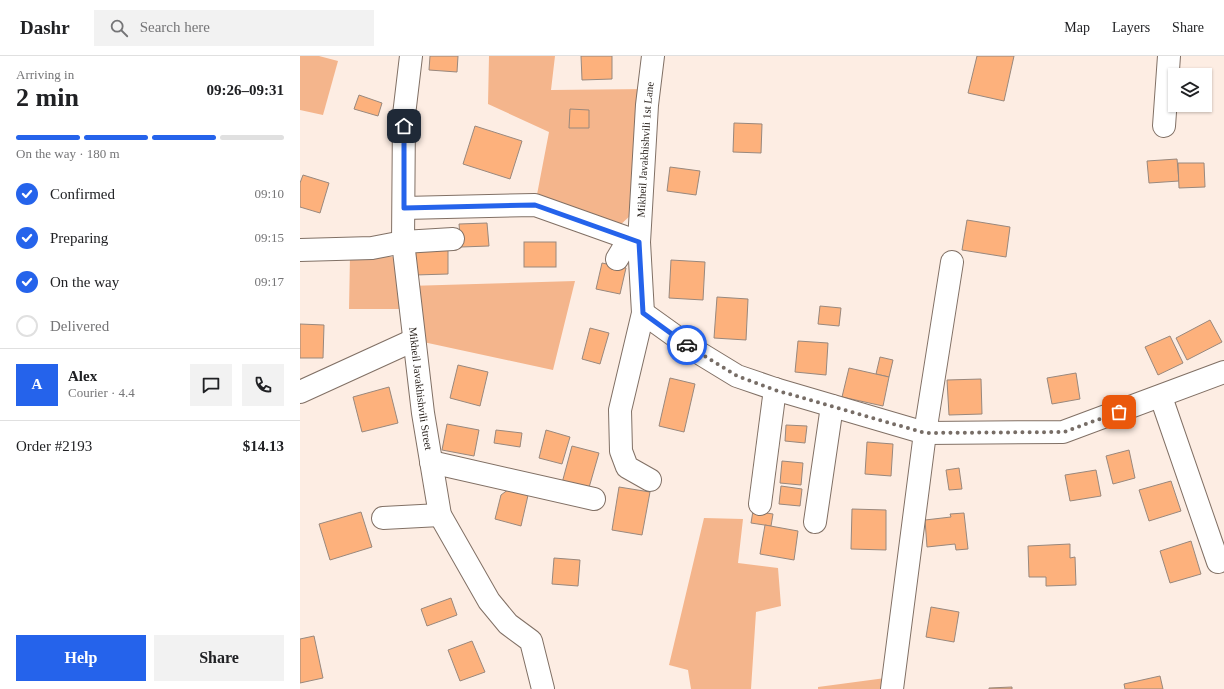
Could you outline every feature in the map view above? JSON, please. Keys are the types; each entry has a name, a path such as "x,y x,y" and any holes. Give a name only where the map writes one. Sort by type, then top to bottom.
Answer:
{"street":[{"name":"Mikheil Javakhishvili Street","path":"411,56 404,115 404,242 414,340 440,515 489,601 508,624 531,641 543,689"},
{"name":"Mikheil Javakhishvili 1st Lane","path":"650,480 626,467 621,451 620,410 643,313 634,240 653,56"},
{"path":"1164,126 1169,56"},
{"path":"404,208 535,205 634,240 617,259"},
{"path":"300,250 372,248 404,242 453,239"},
{"path":"892,689 925,433 952,262"},
{"path":"643,313 696,351 737,376 775,390 925,433 1064,432 1224,372"},
{"path":"300,392 414,340"},
{"path":"760,504 775,390"},
{"path":"1160,397 1218,562"},
{"path":"815,522 832,406"},
{"path":"431,462 594,499"},
{"path":"383,518 440,515"}],"shaded area":[{"path":"300,56 319,56 338,61 323,115 300,110"},
{"path":"489,56 555,56 551,90 649,89 632,214 618,227 535,205 549,132 488,104"},
{"path":"350,256 403,257 408,286 575,281 553,370 414,340 410,309 349,309"},
{"path":"704,518 743,519 738,563 778,568 781,606 756,612 751,689 691,689 688,670 669,665"},
{"path":"893,677 892,689 818,689 818,687"}],"building":[{"path":"430,56 458,56 457,72 429,70"},
{"path":"581,56 612,56 612,79 582,80"},
{"path":"977,56 1014,56 1004,101 968,93"},
{"path":"359,95 382,103 378,116 354,109"},
{"path":"570,109 589,110 589,128 569,128"},
{"path":"734,123 762,124 761,153 733,152"},
{"path":"475,126 522,141 510,179 463,164"},
{"path":"1177,159 1179,181 1149,183 1147,161"},
{"path":"1178,163 1204,163 1205,187 1179,188"},
{"path":"670,167 700,171 696,195 667,191"},
{"path":"303,175 329,183 320,213 300,207 300,183"},
{"path":"967,220 1010,227 1006,257 962,250"},
{"path":"487,223 489,246 461,247 459,224"},
{"path":"524,242 556,242 556,267 524,267"},
{"path":"448,248 448,274 415,275 414,249"},
{"path":"671,260 705,262 703,300 669,298"},
{"path":"602,263 626,268 620,294 596,289"},
{"path":"717,297 748,299 746,340 714,338"},
{"path":"820,306 841,308 839,326 818,324"},
{"path":"1210,320 1222,342 1187,360 1176,338"},
{"path":"300,324 324,325 323,358 300,358"},
{"path":"590,328 609,333 600,364 582,359"},
{"path":"1170,336 1183,363 1158,375 1145,347"},
{"path":"798,341 828,343 826,375 795,372"},
{"path":"880,357 893,360 889,377 876,374"},
{"path":"458,365 488,372 480,406 450,398"},
{"path":"849,368 889,377 883,406 842,397"},
{"path":"1076,373 1080,399 1052,404 1047,378"},
{"path":"670,378 695,384 684,432 659,426"},
{"path":"981,379 982,414 949,415 947,380"},
{"path":"389,387 398,423 362,432 353,397"},
{"path":"447,424 479,430 474,456 442,450"},
{"path":"786,425 807,426 805,443 785,441"},
{"path":"496,430 522,433 520,447 494,443"},
{"path":"546,430 570,437 562,464 539,458"},
{"path":"867,442 893,444 891,476 865,474"},
{"path":"572,446 599,453 588,491 562,483"},
{"path":"1129,450 1135,478 1113,484 1106,456"},
{"path":"782,461 803,463 801,485 780,483"},
{"path":"959,468 962,489 949,490 946,470"},
{"path":"1096,470 1101,496 1070,501 1065,475"},
{"path":"1171,481 1181,511 1149,521 1139,490"},
{"path":"513,486 529,491 521,526 495,519 501,495"},
{"path":"781,486 802,489 800,506 779,504"},
{"path":"619,487 650,492 642,535 612,530"},
{"path":"852,509 886,510 886,550 851,549"},
{"path":"753,511 773,514 771,526 751,523"},
{"path":"361,512 372,547 330,560 319,524"},
{"path":"964,513 968,549 956,550 955,544 927,547 925,520 951,517 950,514"},
{"path":"765,525 798,531 794,560 760,554"},
{"path":"1191,541 1201,574 1170,583 1160,551"},
{"path":"1070,544 1070,558 1075,557 1076,585 1046,586 1046,577 1029,577 1028,546"},
{"path":"554,558 580,560 578,586 552,584"},
{"path":"451,598 457,615 427,626 421,609"},
{"path":"931,607 959,612 954,642 926,637"},
{"path":"314,636 323,678 300,683 300,639"},
{"path":"472,641 485,672 460,681 448,650"},
{"path":"1160,676 1163,689 1125,689 1124,684"},
{"path":"1012,687 1012,689 989,689 989,688"}],"way so far":[{"path":"687,345 737,376 775,390 925,433 1064,432 1119,412"}],"route":[{"path":"404,126 404,208 535,205 639,242 643,313 687,345"}]}
